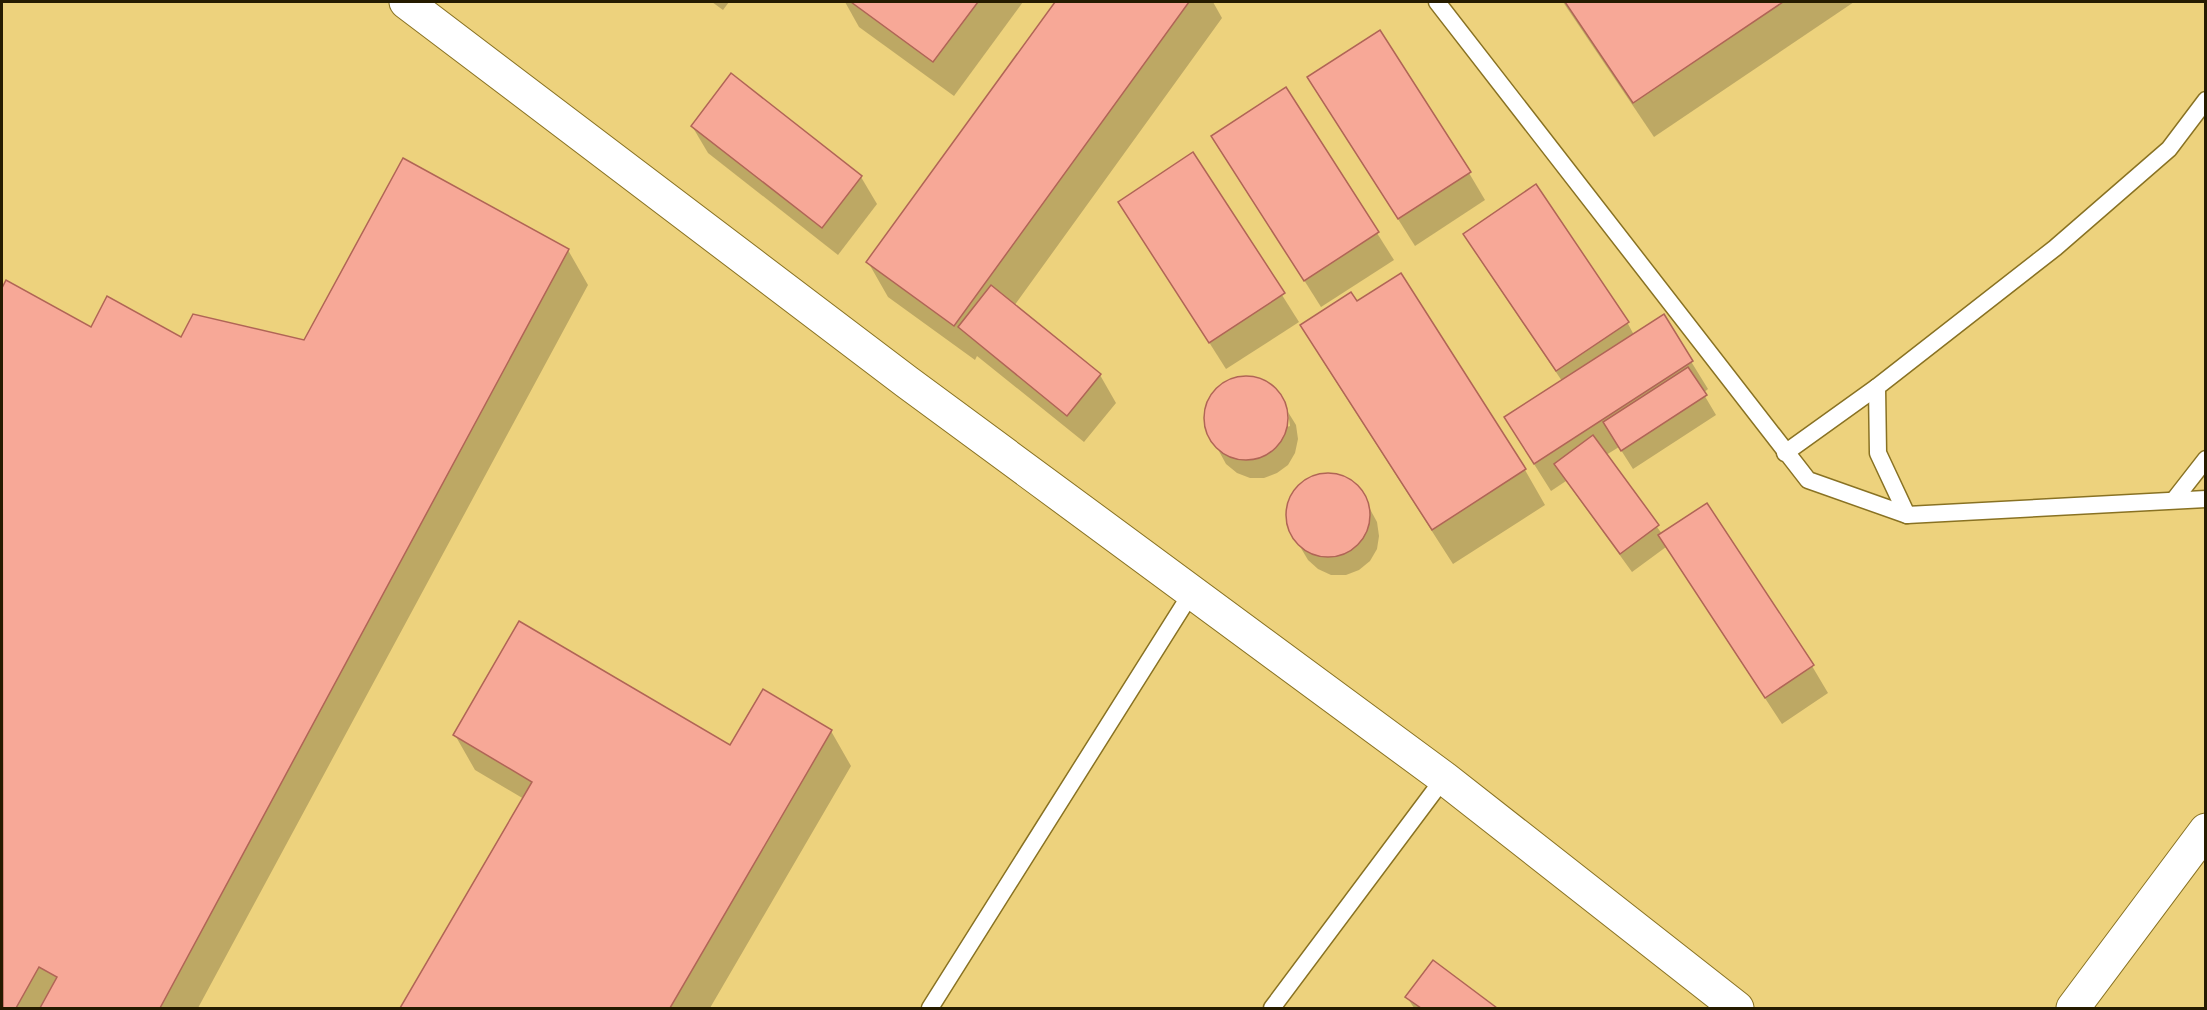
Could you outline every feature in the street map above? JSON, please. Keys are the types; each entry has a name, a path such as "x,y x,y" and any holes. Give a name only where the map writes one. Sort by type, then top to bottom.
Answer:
{"street":[{"path":"406,2 907,382 1444,778 1722,1004"},
{"path":"2073,1008 2205,830"}],"lane":[{"path":"1437,2 1808,480 1907,515 2205,499"},
{"path":"1785,453 1876,387 2055,248 2169,149 2205,100"},
{"path":"1876,387 1878,453 1907,515"},
{"path":"2174,500 2205,459"},
{"path":"930,1008 1192,592"},
{"path":"1272,1008 1444,778"}],"shaded area":[{"path":"2,2 2205,2 2205,1008 2,1008"}],"building":[{"path":"851,2 978,2 933,62"},
{"path":"1055,2 1189,2 954,326 866,262"},
{"path":"1565,2 1783,2 1633,103"},
{"path":"1380,30 1471,172 1398,219 1307,77"},
{"path":"731,73 862,176 822,228 691,126"},
{"path":"1286,87 1379,232 1304,281 1211,136"},
{"path":"1193,152 1285,293 1209,343 1118,202"},
{"path":"403,158 569,249 160,1008 40,1008 57,977 39,967 16,1008 3,1008 2,288 6,280 91,327 107,296 181,337 193,314 304,340"},
{"path":"1536,184 1629,322 1556,371 1463,234"},
{"path":"1401,273 1526,469 1432,530 1300,325 1351,292 1357,301"},
{"path":"991,285 1101,374 1067,416 958,327"},
{"path":"1664,314 1693,361 1534,464 1504,417"},
{"path":"1688,367 1707,395 1621,451 1603,422"},
{"path":"1246,376 1269,383 1281,395 1288,418 1281,441 1269,453 1246,460 1223,453 1211,441 1204,418 1211,395 1223,383"},
{"path":"1593,435 1659,525 1620,554 1554,464"},
{"path":"1328,473 1351,480 1363,492 1370,515 1363,538 1351,550 1328,557 1305,550 1293,538 1286,515 1293,492 1305,480"},
{"path":"1707,503 1814,665 1765,698 1658,535"},
{"path":"519,621 730,745 763,689 832,730 670,1008 400,1008 532,782 453,735"},
{"path":"1433,960 1497,1008 1421,1008 1405,997"}]}
